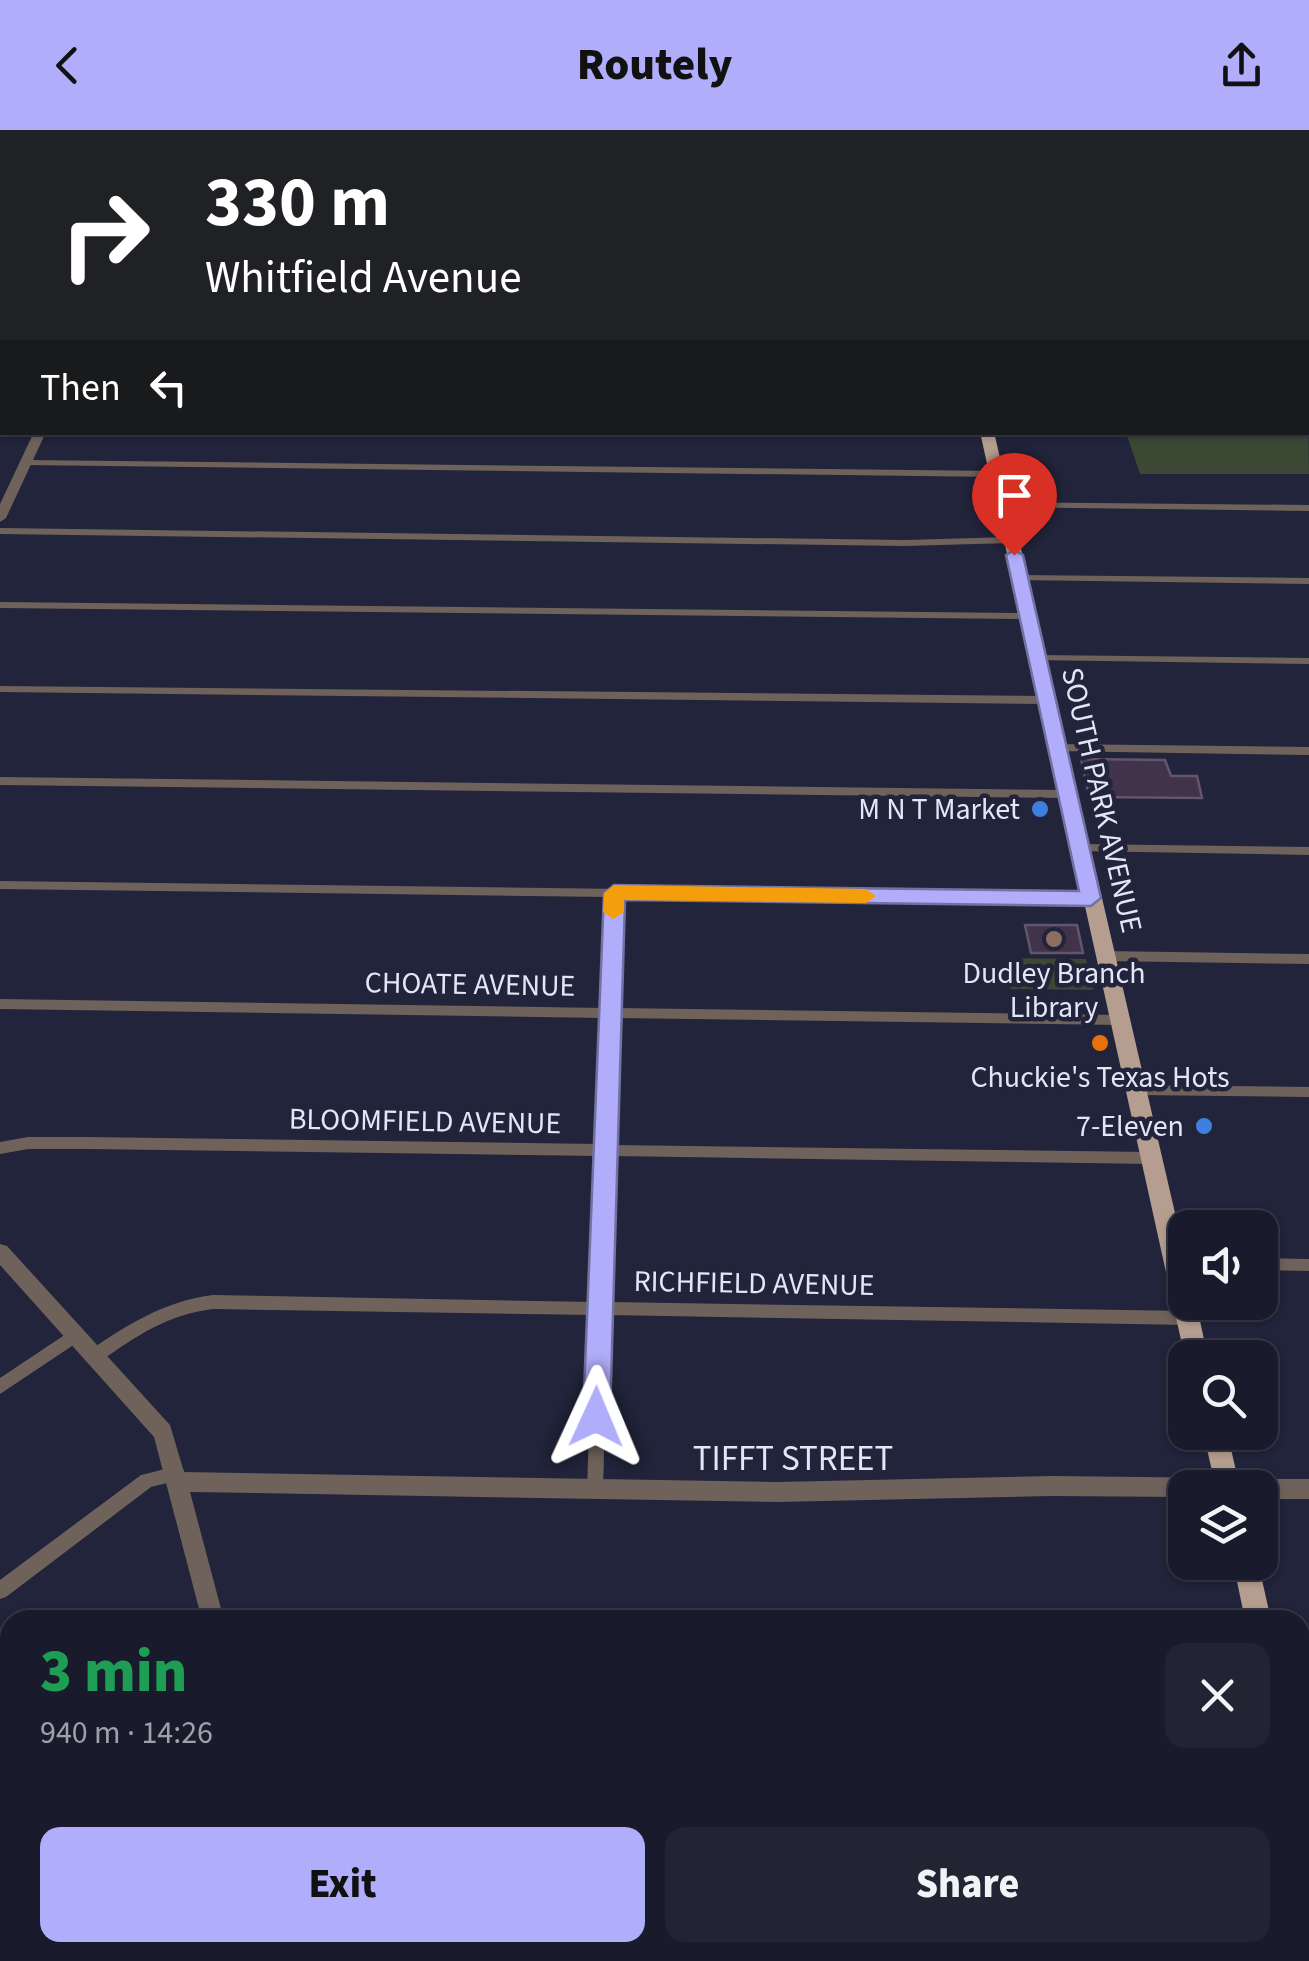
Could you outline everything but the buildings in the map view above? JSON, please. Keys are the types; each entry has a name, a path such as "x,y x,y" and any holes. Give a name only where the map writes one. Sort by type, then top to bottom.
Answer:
{"main road":[{"name":"SOUTH PARK AVENUE","path":"988,435 1134,1090 1168,1220"},
{"path":"1248,1580 1256,1610"}],"street":[{"path":"39,435 0,524 123,530 1011,540"},
{"path":"27,461 996,472"},
{"path":"1003,505 1309,508"},
{"path":"1019,578 1309,581"},
{"path":"0,605 1028,616"},
{"path":"1037,658 1309,661"},
{"path":"0,689 1046,700"},
{"path":"1057,748 1309,752"},
{"path":"0,781 1067,794"},
{"path":"1080,848 1309,850"},
{"path":"0,885 1091,898"},
{"path":"595,1490 614,893"},
{"path":"1104,956 1309,959"},
{"name":"CHOATE AVENUE","path":"0,1004 1118,1020"},
{"path":"1134,1090 1309,1092"},
{"name":"BLOOMFIELD AVENUE","path":"0,1148 56,1142 1150,1158"},
{"path":"0,1252 163,1432 210,1610"},
{"path":"1278,1265 1309,1266"},
{"name":"RICHFIELD AVENUE","path":"95,1356 161,1312 185,1304 1168,1318"},
{"path":"0,1387 75,1335"},
{"path":"0,1592 147,1480 177,1478"},
{"name":"TIFFT STREET","path":"177,1478 595,1490 1168,1488"},
{"path":"1278,1488 1309,1489"}],"green space":[{"path":"1127,435 1309,435 1309,474 1140,474"},
{"path":"1005,958 1086,959 1093,990 1010,989"}],"slow traffic":[{"path":"613,912 614,893 866,896"}],"place":[{"name":"M N T Market","path":"1040,809"},
{"name":"Dudley Branch Library","path":"1054,939"},
{"name":"Chuckie's Texas Hots","path":"1100,1043"},
{"name":"7-Eleven","path":"1204,1126"}],"route":[{"path":"596,1417 614,893 1091,898 1014,555"}]}
